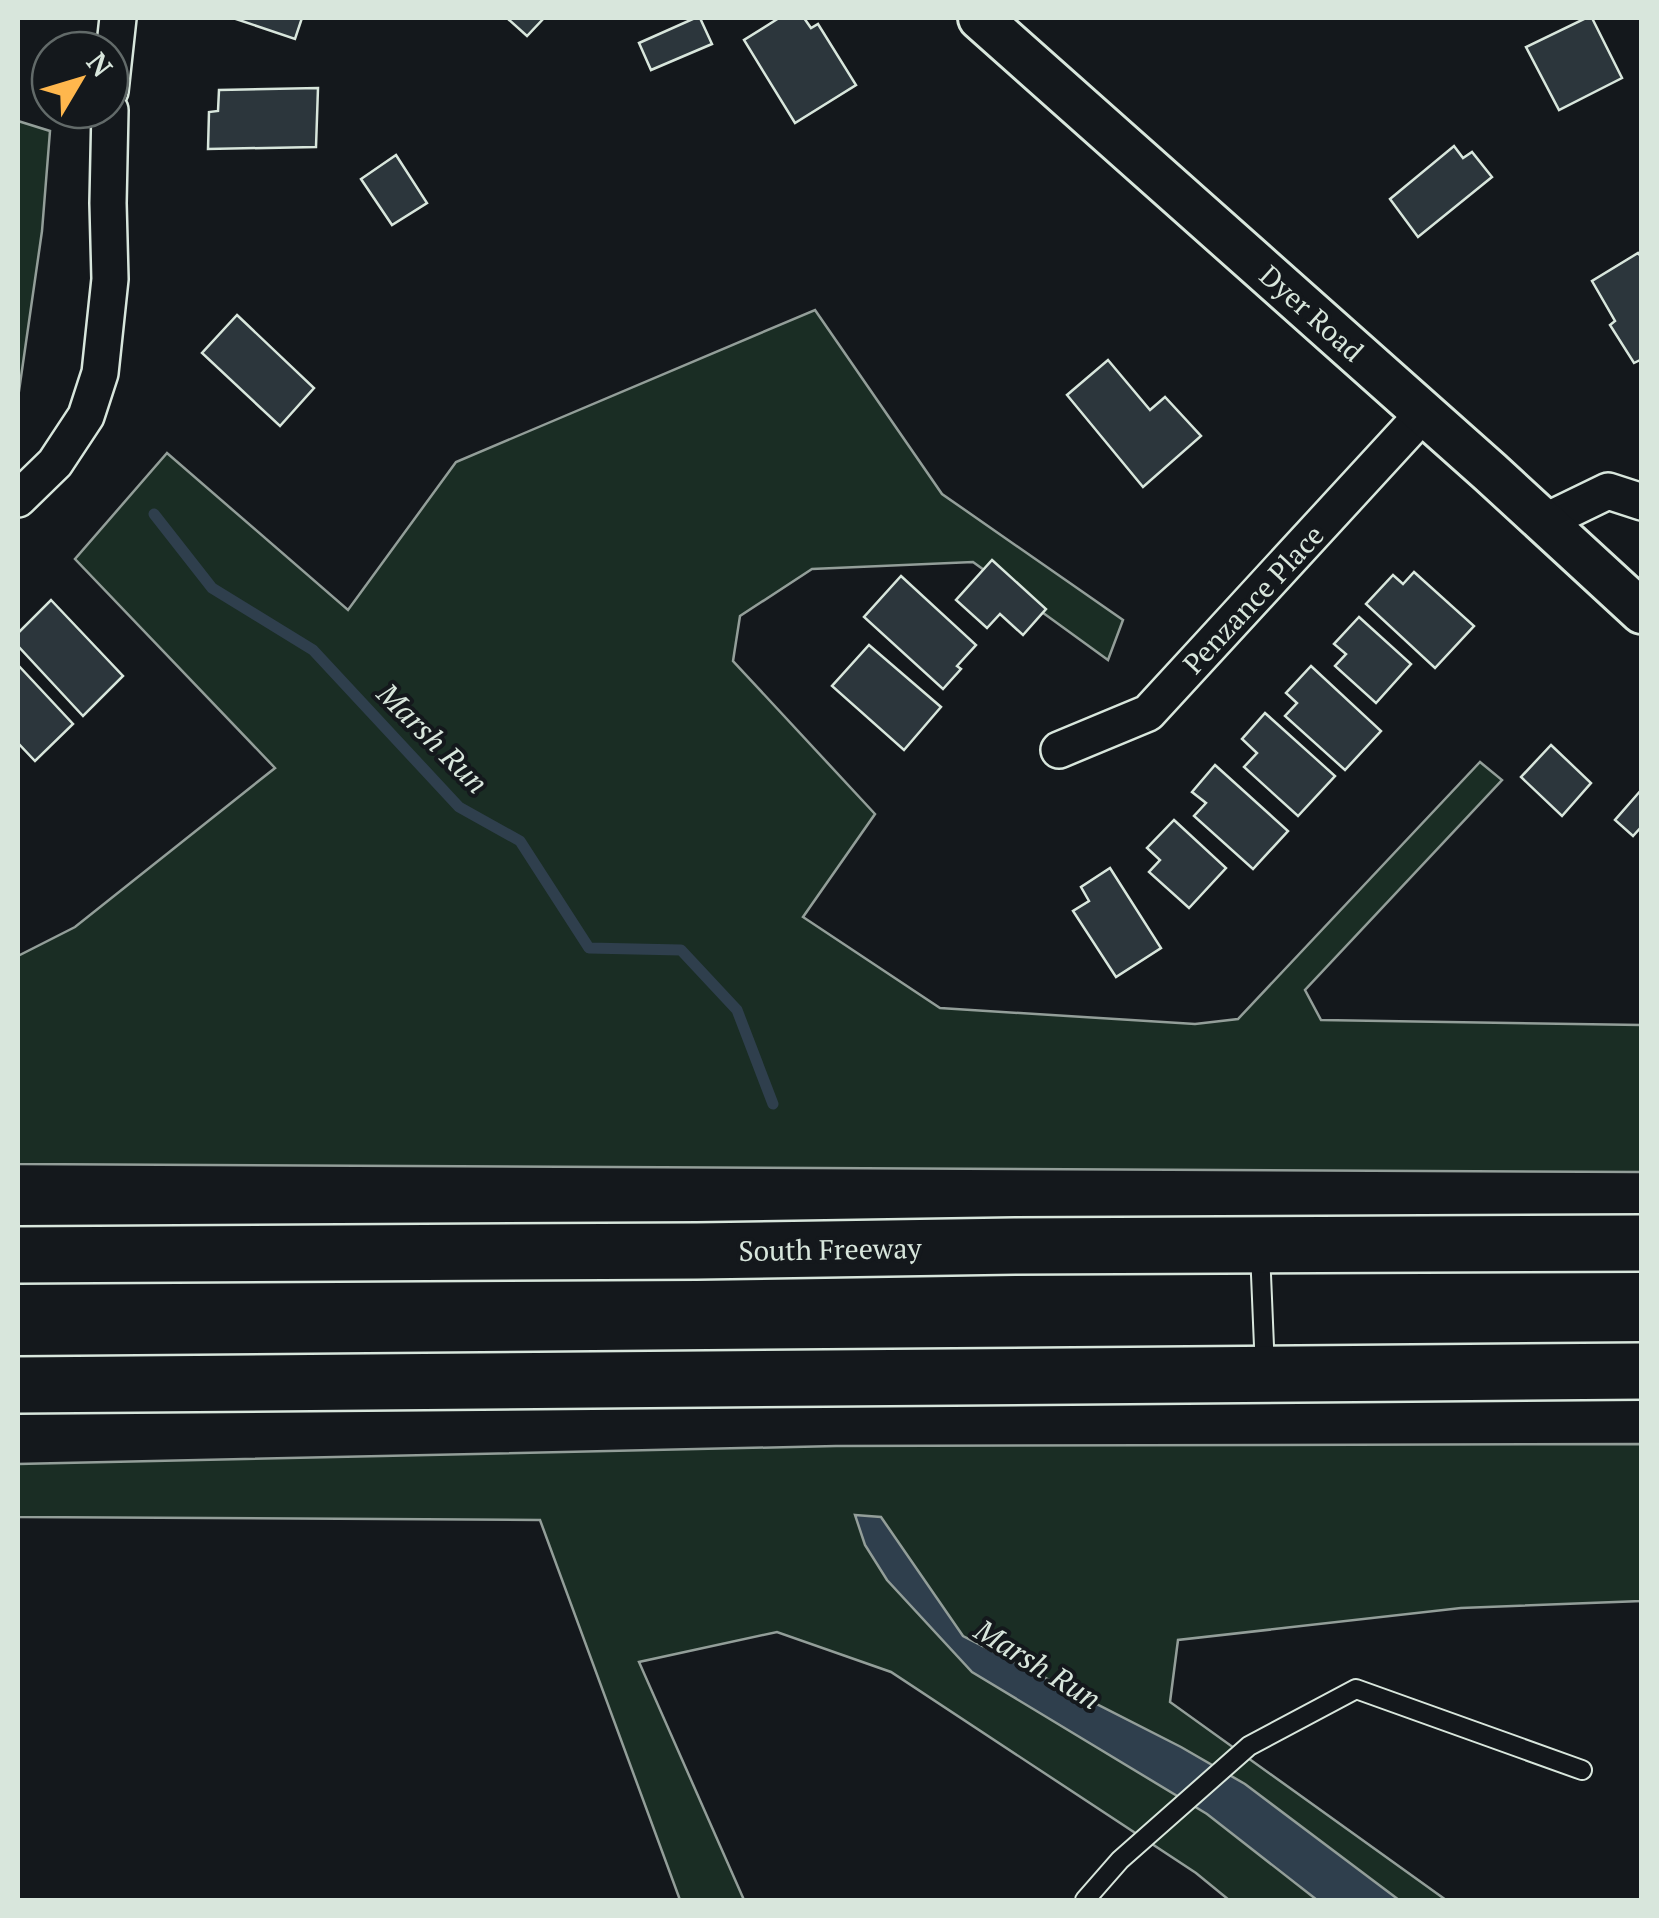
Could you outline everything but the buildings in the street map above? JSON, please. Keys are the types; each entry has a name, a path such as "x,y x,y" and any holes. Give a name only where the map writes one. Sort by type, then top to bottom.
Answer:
{"highway":[{"name":"South Freeway","path":"18,1254 1642,1242"},
{"path":"18,1385 1642,1371"}],"street":[{"name":"Dyer Road","path":"980,18 1642,612"},
{"path":"18,499 55,464 86,416 100,373 110,279 110,130"},
{"name":"Penzance Place","path":"1059,750 1148,712 1424,413"},
{"path":"1544,522 1608,491 1642,502"}],"lane":[{"path":"1260,1245 1265,1373"},
{"path":"1085,1900 1120,1860 1248,1746 1356,1689 1582,1770"}],"green space":[{"path":"18,121 30,125 30,130 50,131 42,231 18,398"},
{"path":"815,310 942,494 1123,620 1108,660 973,562 812,569 740,616 733,661 875,814 803,917 940,1008 1195,1024 1238,1019 1480,762 1502,780 1305,990 1321,1020 1641,1025 1641,1172 18,1164 18,956 75,927 275,768 75,559 167,453 348,610 456,462"},
{"path":"1641,1444 1641,1601 1461,1608 1178,1640 1170,1702 1446,1900 1229,1900 1196,1873 891,1672 777,1632 639,1662 744,1900 680,1900 540,1520 18,1517 18,1464 836,1446"}],"water":[{"path":"855,1515 881,1517 963,1636 1181,1747 1245,1784 1399,1900 1317,1900 1207,1814 972,1672 887,1580 865,1545"}],"waterway":[{"name":"Marsh Run","path":"154,514 212,588 313,650 459,807 520,841 589,948 681,950 737,1010 773,1104"}]}
